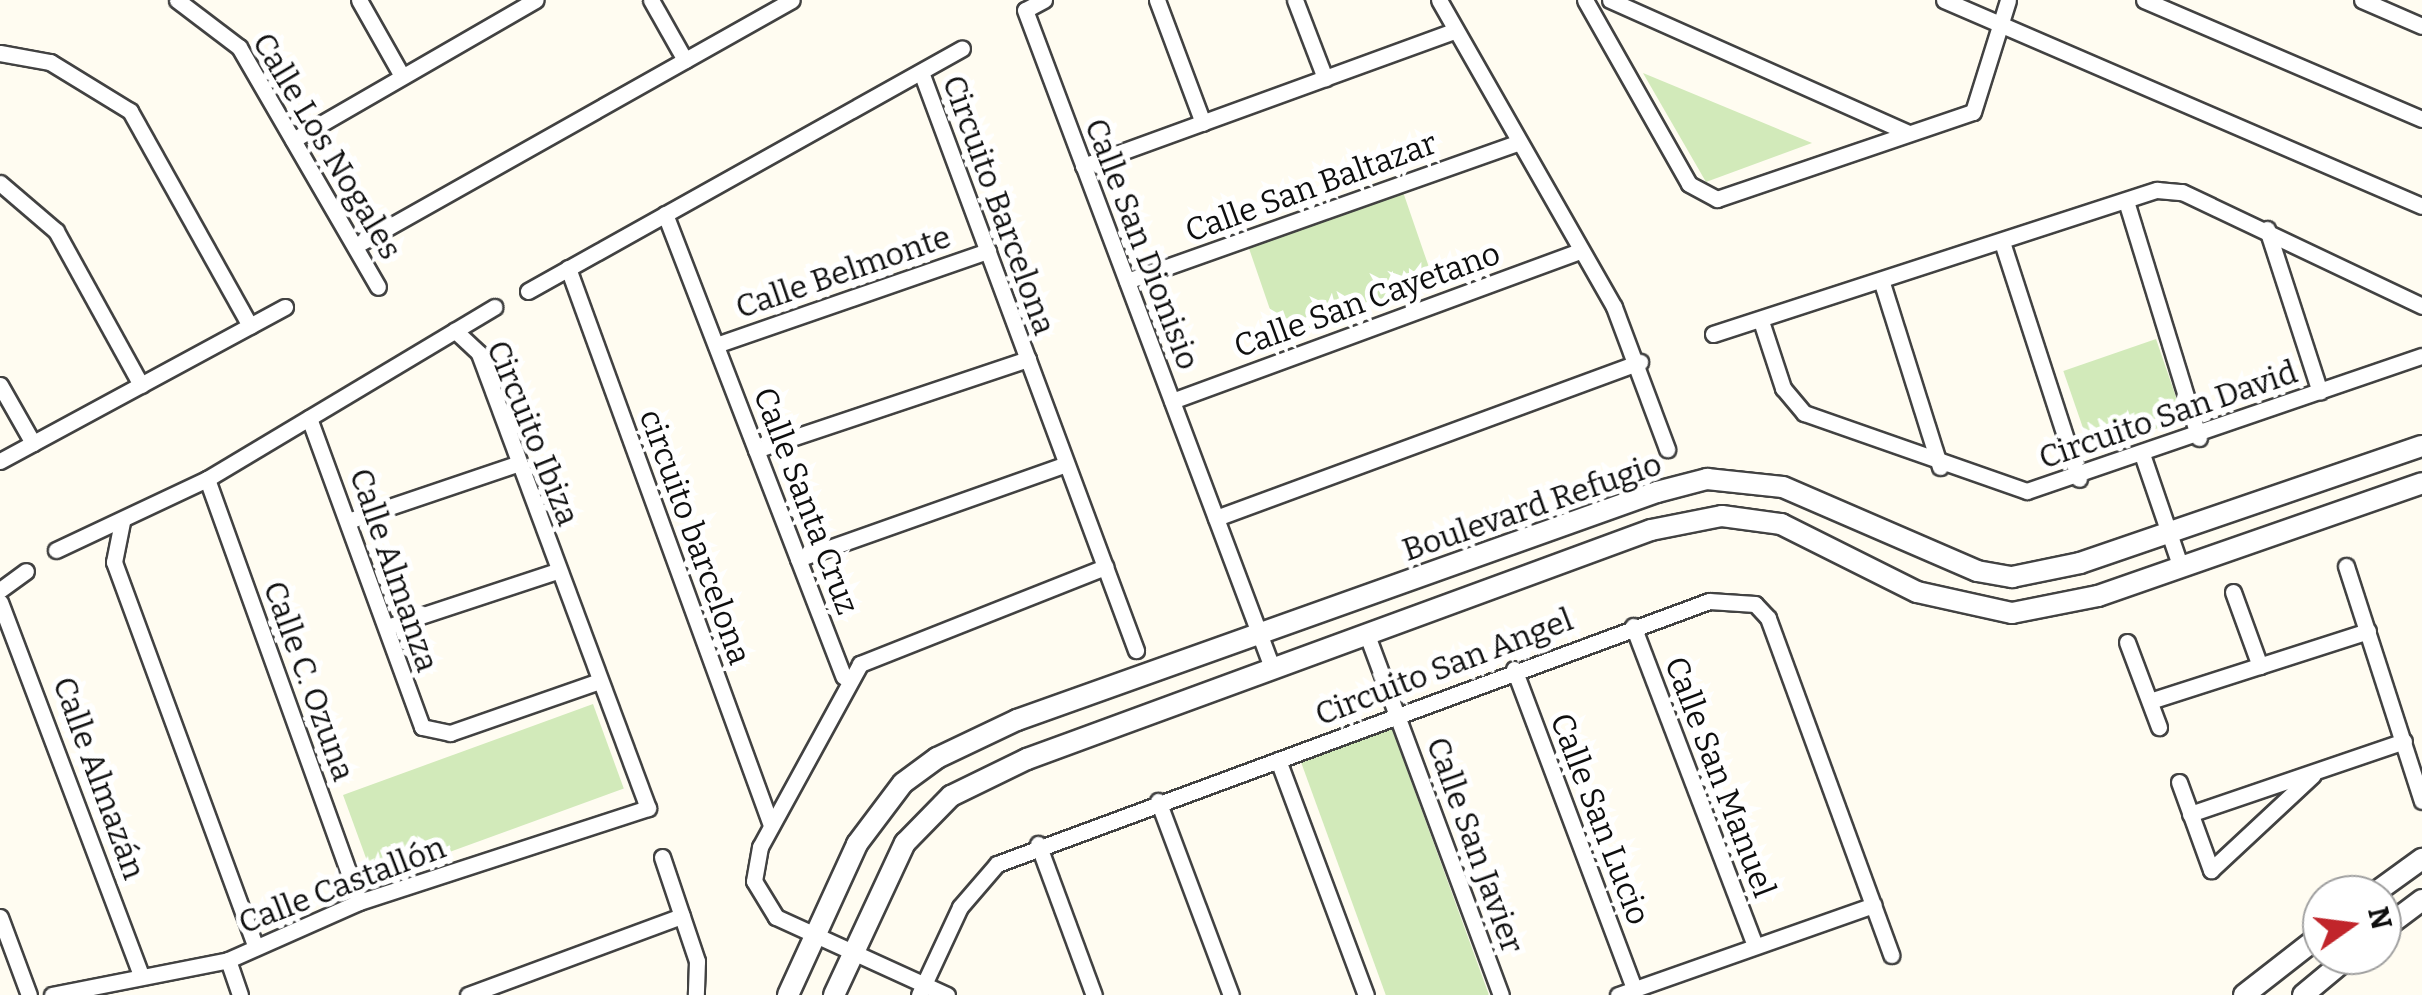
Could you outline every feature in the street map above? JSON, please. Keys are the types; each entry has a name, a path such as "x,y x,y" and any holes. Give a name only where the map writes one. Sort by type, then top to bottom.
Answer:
{"street":[{"name":"Calle Los Nogales","path":"177,0 239,46 378,287"},
{"path":"359,0 402,76"},
{"path":"293,140 508,7 536,0"},
{"path":"652,0 684,60"},
{"path":"355,246 792,0"},
{"name":"Calle San Dionisio","path":"1044,0 1025,10 1273,670"},
{"path":"1157,0 1203,122"},
{"path":"1294,0 1325,78"},
{"path":"1440,0 1514,144 1580,251 1640,362 1667,449"},
{"path":"1585,0 1688,184 1706,197 1909,133 1980,105 1997,22 2008,0"},
{"path":"1610,0 1909,133"},
{"path":"1944,0 2422,206"},
{"path":"2144,0 2422,119"},
{"path":"2362,0 2422,26"},
{"path":"1083,166 1454,31"},
{"path":"921,72 962,48"},
{"path":"0,53 50,62 130,111 250,326"},
{"name":"Circuito Barcelona","path":"528,291 921,72 1136,650"},
{"name":"Calle San Baltazar","path":"1127,281 1514,144"},
{"path":"0,183 56,232 142,385"},
{"path":"1714,334 1882,283 2126,201 2182,192 2422,306"},
{"path":"2126,201 2199,438"},
{"path":"665,214 716,345"},
{"path":"2267,230 2320,392"},
{"path":"2002,242 2079,479"},
{"name":"Calle Belmonte","path":"716,345 988,251"},
{"name":"Calle San Cayetano","path":"1172,401 1580,251"},
{"name":"circuito barcelona","path":"568,268 771,825"},
{"path":"1882,283 1940,467"},
{"path":"0,461 285,307"},
{"path":"454,331 494,307"},
{"name":"Circuito San David","path":"1760,321 1792,404 1940,467 2008,490 2079,479 2422,356"},
{"name":"Circuito Ibiza","path":"56,550 207,479 454,331 479,352 648,808"},
{"name":"Calle Santa Cruz","path":"716,345 844,678"},
{"path":"756,450 1028,359"},
{"path":"1216,518 1640,362"},
{"path":"0,385 33,443"},
{"name":"Calle Almanza","path":"309,418 350,520 412,708 435,734 599,681"},
{"name":"Boulevard Refugio","path":"788,995 878,810 936,758 1260,635 1656,492 1732,479 1783,486 1976,571 2012,576 2169,534 2422,446"},
{"path":"2144,457 2181,568"},
{"path":"350,520 519,463"},
{"path":"798,559 1066,464"},
{"name":"Calle C. Ozuna","path":"207,479 359,902"},
{"path":"1722,516 1732,479"},
{"name":"Boulevard Refugio","path":"834,995 905,843 951,796 1273,670 1651,530 1722,516 1782,524 1916,592 1986,612 2056,608 2422,483"},
{"path":"122,522 114,562 254,944"},
{"path":"2346,566 2422,801"},
{"path":"947,995 922,989 776,917 759,894 754,866 844,678 884,653 1105,567"},
{"path":"387,627 558,570"},
{"path":"0,590 26,571"},
{"path":"2234,592 2260,666"},
{"name":"Circuito San Angel","path":"922,989 978,880 1038,844 1278,760 1514,668 1709,601 1756,604 1891,955"},
{"name":"Calle Almazán","path":"0,602 141,976"},
{"name":"Calle San Manuel","path":"1633,626 1755,946"},
{"path":"2150,702 2368,632"},
{"name":"Calle San Javier","path":"1367,635 1500,995"},
{"path":"2127,642 2159,727"},
{"name":"Calle San Lucio","path":"1514,668 1626,992"},
{"path":"2190,814 2404,742"},
{"path":"1278,760 1366,995"},
{"path":"2179,782 2207,870 2313,774"},
{"path":"1158,801 1230,995"},
{"name":"Calle Castallón","path":"52,995 228,960 254,944 359,902 648,808"},
{"path":"1038,844 1094,995"},
{"path":"662,858 701,980 696,995"},
{"path":"2400,875 2422,859"},
{"path":"1626,992 1874,904"},
{"path":"468,995 682,916"},
{"path":"0,917 30,995"},
{"path":"2244,995 2302,950"},
{"path":"228,960 240,995"},
{"path":"2303,995 2327,975"}],"green space":[{"path":"1643,73 1812,143 1706,182"},
{"path":"1402,189 1435,284 1280,338 1247,242"},
{"path":"2156,339 2184,419 2091,451 2063,371"},
{"path":"593,704 624,789 374,880 343,795"},
{"path":"1390,723 1489,995 1386,995 1299,756"}]}
